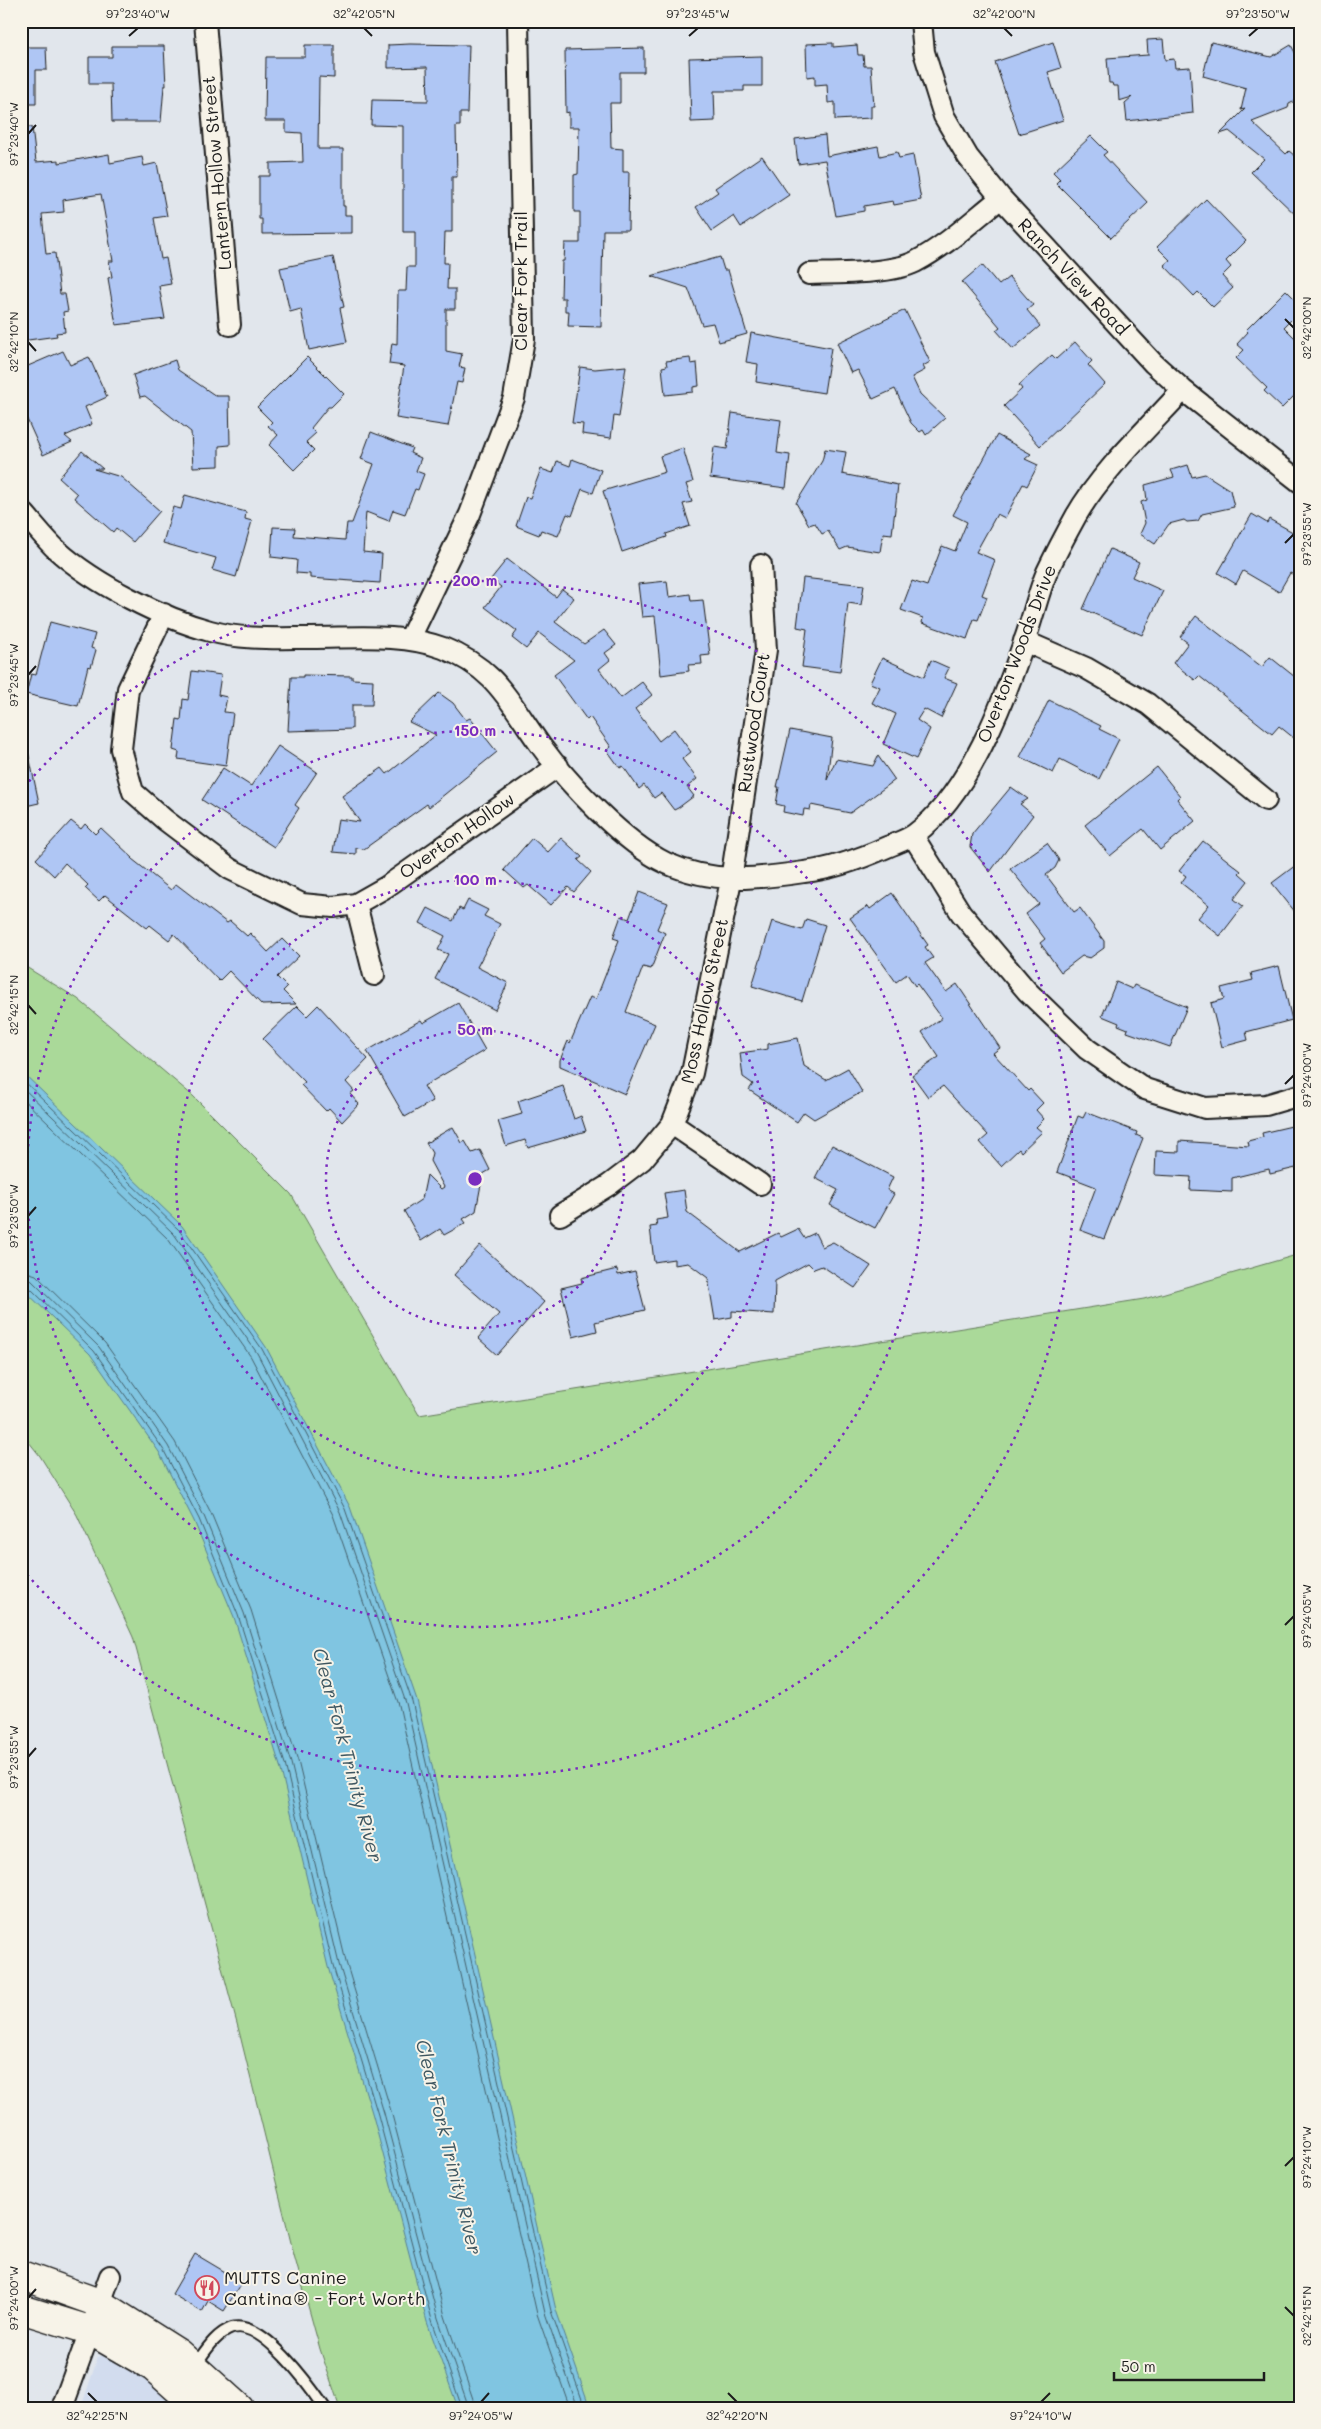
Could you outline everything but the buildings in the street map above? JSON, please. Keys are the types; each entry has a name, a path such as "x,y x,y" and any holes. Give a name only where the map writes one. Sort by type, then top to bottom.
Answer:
{"street":[{"name":"Lantern Hollow Street","path":"205,21 230,325"},
{"name":"Clear Fork Trail","path":"410,638 432,598 470,514 496,451 516,388 524,339 518,21"},
{"name":"Ranch View Road","path":"921,21 924,52 944,116 968,157 1001,198 1090,297 1182,390 1300,482"},
{"path":"809,274 869,272 913,263 956,234 1001,198"},
{"name":"Overton Woods Drive","path":"21,510 57,550 86,572 150,609 210,631 247,638 410,638 444,649 474,664 503,688 542,747 558,766 633,841 656,857 688,871 731,880 821,870 859,859 913,836 948,802 984,742 1024,641 1046,574 1078,512 1120,459 1182,390"},
{"name":"Rustwood Court","path":"731,880 766,650 761,565"},
{"name":"Overton Hollow","path":"164,614 128,689 121,749 134,792 165,820 230,869 302,904 333,907 356,904 386,886 558,766"},
{"path":"1024,641 1086,668 1148,704 1266,800"},
{"path":"913,836 961,912 1027,991 1087,1049 1145,1089 1205,1108 1266,1106 1300,1095"},
{"name":"Moss Hollow Street","path":"560,1215 609,1185 642,1160 672,1124 692,1073 731,880"},
{"path":"356,904 374,974"},
{"path":"672,1124 760,1184"},
{"path":"21,2275 99,2303 178,2353 239,2408"},
{"path":"62,2408 110,2276"},
{"path":"21,2309 89,2330 153,2367 199,2408"}],"lane":[{"path":"194,2367 223,2332 235,2327 249,2329 266,2339 310,2386 325,2408"}],"shaded area":[{"path":"109,2353 190,2408 81,2408 98,2357"}],"green space":[{"path":"21,964 78,999 193,1096 291,1194 419,1415 1144,1299 1300,1254 1300,2408 340,2408 320,2349 294,2255 239,2031 133,1637 77,1515 40,1456 21,1432"}],"water":[{"name":"Clear Fork Trinity River","path":"21,1071 182,1226 266,1347 350,1507 417,1700 556,2310 590,2408 458,2408 427,2322 373,2116 328,1967 280,1766 234,1617 194,1521 159,1452 90,1354 21,1287"}],"place":[{"name":"MUTTS Canine Cantina® - Fort Worth","path":"207,2288"}]}
